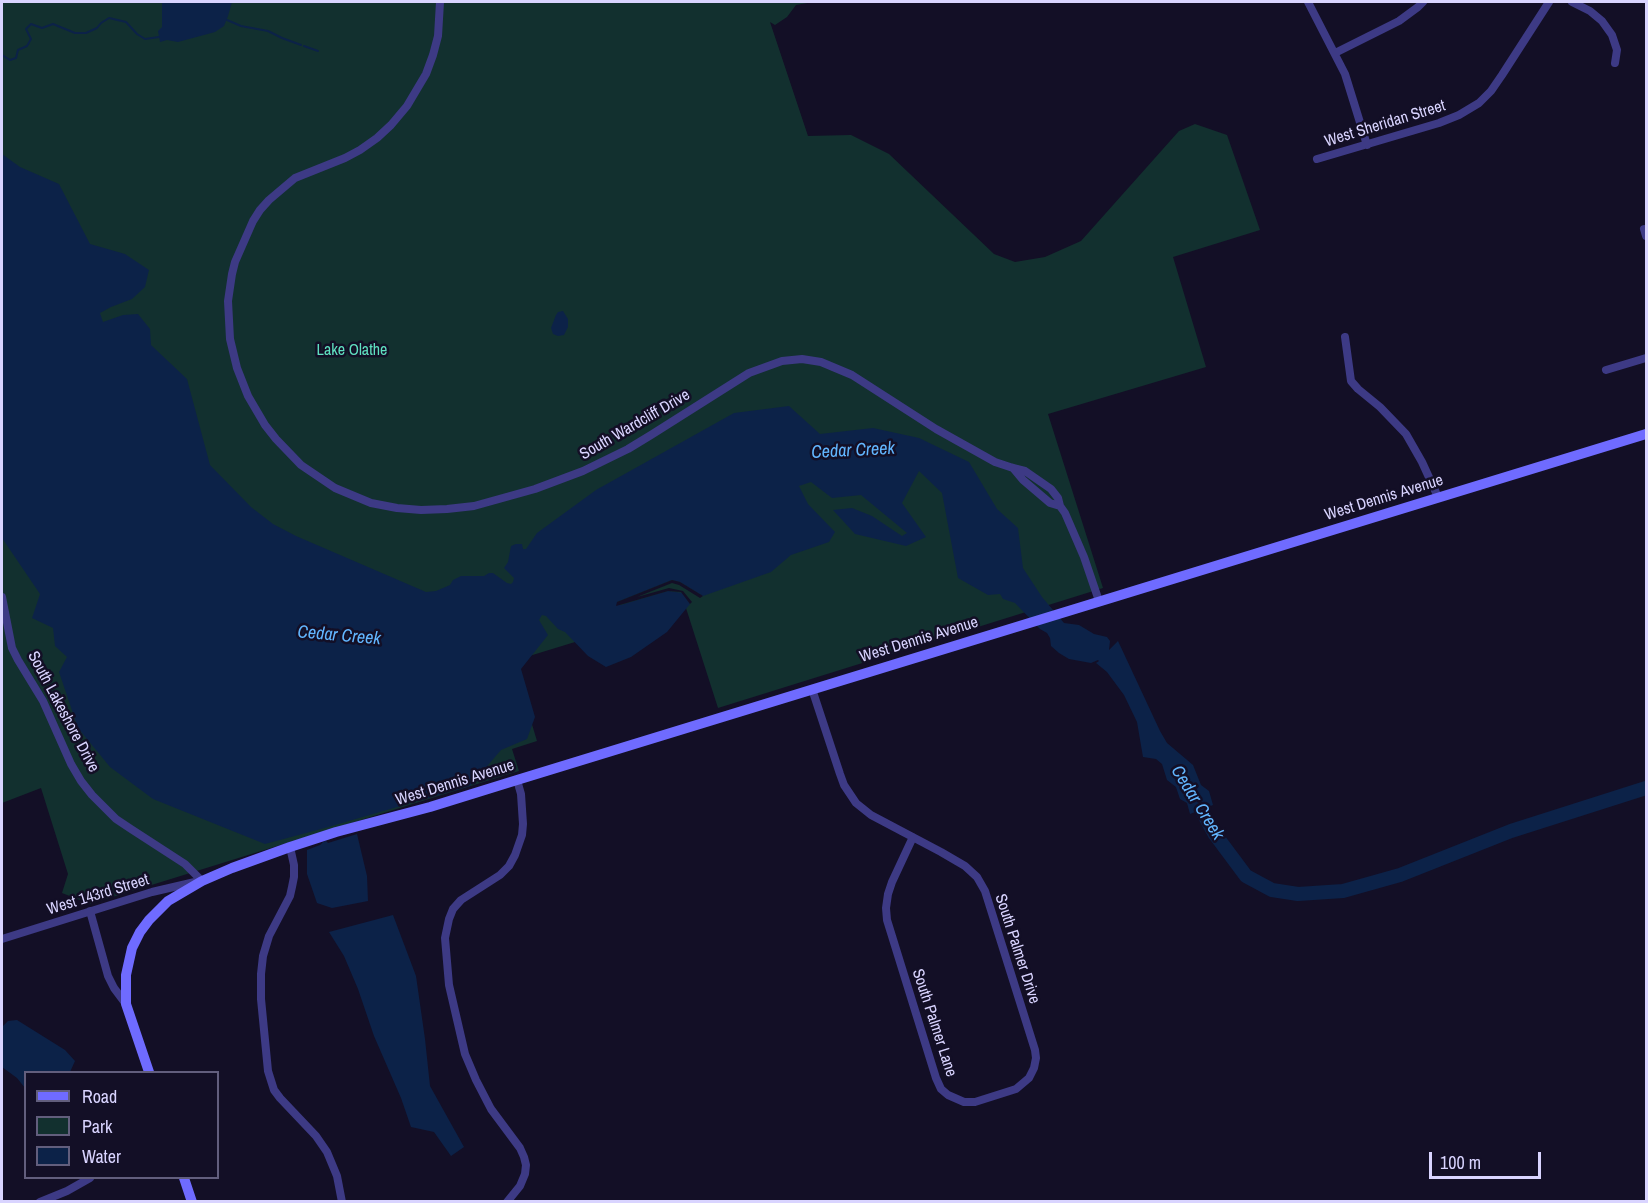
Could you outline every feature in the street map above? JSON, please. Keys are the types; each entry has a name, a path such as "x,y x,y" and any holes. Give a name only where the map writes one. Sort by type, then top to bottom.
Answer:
{"street":[{"name":"South Wardcliff Drive","path":"440,2 438,36 433,55 421,83 407,106 391,125 360,150 296,178 269,200 253,221 235,262 228,301 231,339 237,368 257,413 276,439 301,465 335,488 371,502 397,508 421,510 474,506 535,489 590,468 651,435 749,373 782,361 802,358 821,362 852,375 936,429 995,462 1013,468 1023,480 1050,503 1060,506 1071,524 1099,601"},
{"path":"1308,2 1345,74 1367,145"},
{"path":"1335,53 1399,21 1423,2"},
{"name":"West Sheridan Street","path":"1317,159 1439,123 1479,103 1491,91 1549,2"},
{"path":"1572,2 1590,11 1602,21 1612,35 1617,50 1615,63"},
{"path":"1345,337 1351,381 1406,434 1438,497"},
{"path":"1606,370 1647,358"},
{"name":"West Dennis Avenue","path":"202,881 290,847 517,780 1647,434"},
{"name":"South Lakeshore Drive","path":"2,597 12,648 44,701 71,764 81,781 116,819 185,864 202,881"},
{"name":"South Palmer Drive","path":"812,689 840,774 849,794 861,808 965,866 977,878 985,891 1032,1042"},
{"path":"507,1202 520,1186 526,1165 520,1148 491,1109 465,1054 449,985 445,938 448,919 453,909 461,900 500,875 515,855 523,824 521,794 517,780"},
{"name":"South Palmer Lane","path":"913,837 888,894 887,920 932,1067 942,1089 948,1095 964,1102 975,1102 1016,1089 1029,1078 1034,1068 1036,1058 1032,1042"},
{"path":"290,847 294,865 290,896 269,936 261,974 268,1071 274,1090 316,1136 327,1152 338,1176 342,1202"},
{"path":"126,1004 128,964 132,948 140,932 163,905 202,881"},
{"name":"West 143rd Street","path":"2,939 160,890 202,881"},
{"path":"90,911 108,976 126,1004 148,1071"},
{"path":"40,1202 88,1179"},
{"path":"184,1179 192,1202"}],"green space":[{"name":"Lake Olathe","path":"2,2 813,2 796,5 787,17 775,25 770,22 808,136 851,135 889,154 994,254 1015,262 1045,257 1081,241 1179,131 1195,124 1227,135 1260,230 1173,257 1206,367 1048,414 1103,588 718,708 686,608 513,661 537,741 512,749 519,771 87,905 84,898 80,900 62,893 68,874 41,788 2,803"}],"water":[{"path":"162,2 232,2 224,26 215,32 178,42 167,40 160,42 158,31 162,27"},
{"path":"2,154 20,167 59,184 90,244 125,254 149,270 145,287 132,299 100,313 103,322 123,315 138,314 150,329 151,345 187,379 210,465 251,507 273,524 426,592 436,591 450,585 453,580 461,576 484,576 489,573 511,584 514,578 504,568 508,562 511,546 522,544 523,549 526,549 537,533 596,490 734,413 789,406 820,434 873,428 919,438 969,462 997,509 1018,528 1023,568 1042,597 1064,623 1079,625 1094,634 1107,637 1110,641 1109,650 1118,641 1160,731 1167,743 1193,765 1201,785 1209,791 1213,805 1190,814 1187,803 1180,799 1176,787 1167,780 1162,764 1156,759 1143,757 1137,722 1124,695 1107,672 1096,663 1098,660 1091,663 1069,659 1051,646 1047,633 1040,629 1015,603 1003,599 1000,594 988,595 958,578 942,493 919,471 902,503 926,537 906,546 855,534 833,510 852,508 872,516 902,536 907,533 861,495 832,498 811,482 799,486 808,504 835,532 829,542 791,555 771,572 703,596 680,582 672,580 617,602 621,605 668,591 682,593 690,604 667,632 631,657 606,667 588,656 565,632 542,615 539,620 548,635 521,669 535,717 527,739 501,750 470,786 265,844 153,799 110,767 78,728 59,672 67,657 55,646 53,628 32,618 40,594 2,538"},
{"path":"563,311 568,319 568,327 564,335 558,336 553,334 551,328 558,312"},
{"path":"357,834 367,876 368,901 332,908 317,903 307,874 307,850 326,841 328,843"},
{"path":"393,915 416,976 430,1086 464,1147 451,1156 434,1132 411,1127 374,1036 358,989 344,956 329,932"},
{"path":"17,1020 65,1050 75,1061 70,1071 24,1071 24,1087 17,1078 2,1067 2,1027 8,1021"}],"pier":[{"path":"672,580 680,582 703,596 700,598 672,583 637,597 669,588 683,591 692,602 690,604 681,592 668,591 616,606 617,602"}],"waterway":[{"path":"2,55 10,60 16,58 18,50 27,46 31,39 26,29 31,24 42,28 53,24 75,33 86,33 97,28 109,18 126,22 145,39 159,37"},
{"path":"227,20 241,26 268,31 301,45"},
{"path":"304,46 318,51"},
{"name":"Cedar Creek","path":"1192,793 1214,833 1246,876 1272,890 1298,894 1343,891 1400,875 1511,831 1646,788"}]}
